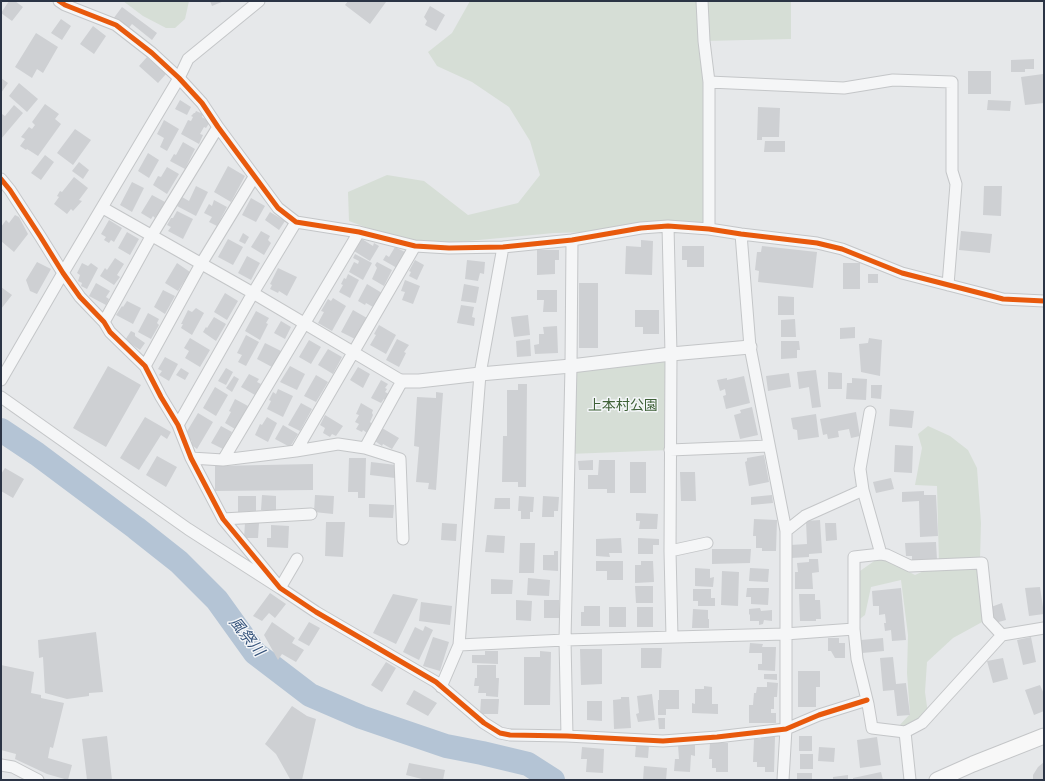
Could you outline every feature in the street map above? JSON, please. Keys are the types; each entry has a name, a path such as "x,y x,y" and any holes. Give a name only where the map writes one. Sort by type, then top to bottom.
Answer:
{"main road":[{"path":"937,780 1044,736"}],"street":[{"path":"58,1 116,25 152,53 179,78 202,103 254,177 278,208 296,222 359,232 415,246 449,248 503,247 572,240 641,228 668,226 709,229 817,243 842,249 902,273 948,285 1004,299 1044,301"},
{"path":"1,380 179,78 188,60 259,1"},
{"path":"702,1 704,41 709,82 709,229"},
{"path":"709,82 844,88 893,80 952,82 952,172 956,184 948,285"},
{"path":"104,322 152,235 218,127"},
{"path":"145,366 201,264 254,177"},
{"path":"1,179 10,190 80,297 104,322 110,332 145,366 178,425 191,458 223,519 280,588"},
{"path":"103,208 252,292 402,381 419,381 750,347"},
{"path":"178,425 252,292 296,222"},
{"path":"668,226 671,354 670,551 672,637"},
{"path":"223,460 359,232"},
{"path":"741,234 750,347 768,446 786,531 786,729 783,780"},
{"path":"567,736 565,640 571,366 572,240"},
{"path":"296,451 415,246"},
{"path":"441,687 459,645 480,374 503,247"},
{"path":"365,448 402,381"},
{"path":"1,397 188,529 316,612 436,682 484,723 500,732 510,735 567,736 663,741 716,737 786,729 820,715 868,700"},
{"path":"870,412 860,469 863,490 881,554"},
{"path":"191,458 223,460 338,444 365,448 400,458 403,539"},
{"path":"670,450 768,446"},
{"path":"786,531 805,516 863,490"},
{"path":"223,519 311,514"},
{"path":"670,551 707,543"},
{"path":"1002,635 988,620 982,563 910,566 887,555 881,554 854,557 854,629 856,660 868,700 872,728 905,732 922,722 1002,635 1044,628"},
{"path":"280,588 297,559"},
{"path":"459,645 565,640 785,634 854,629"},
{"path":"905,732 910,780"},
{"path":"1,765 13,767 38,780"}],"green space":[{"path":"123,1 189,1 185,19 175,28 166,28 143,16"},
{"path":"470,1 791,1 791,39 704,41 709,229 554,233 415,246 349,221 348,192 387,175 424,181 468,215 518,203 540,175 530,141 509,107 472,82 437,66 428,52 452,33"},
{"name":"上本村公園","path":"671,354 670,450 569,454 571,366"},
{"path":"928,426 950,436 968,450 977,468 981,523 980,560 984,621 953,638 927,662 925,692 928,714 915,729 897,728 910,714 907,673 908,635 901,580 871,587 865,615 857,621 853,595 860,571 880,557 915,575 939,564 937,486 915,485 922,448 918,434"}],"building":[{"path":"9,1 15,1 23,7 12,21 1,13"},
{"path":"210,1 224,1 212,6"},
{"path":"348,1 386,2 370,24 345,5"},
{"path":"430,6 445,15 436,31 425,25 427,21 424,17"},
{"path":"122,7 157,33 152,40 132,24 128,29 113,19"},
{"path":"61,19 71,26 62,40 51,33"},
{"path":"93,26 106,36 94,54 80,44"},
{"path":"36,33 58,47 43,73 37,69 32,78 15,67"},
{"path":"147,57 166,74 158,83 139,66"},
{"path":"1034,59 1034,69 1025,69 1025,72 1011,72 1011,60"},
{"path":"968,71 991,71 991,94 968,94"},
{"path":"1043,74 1044,103 1025,105 1021,77"},
{"path":"1,78 8,83 1,93"},
{"path":"19,83 38,99 27,112 9,96"},
{"path":"180,100 191,107 187,115 175,109"},
{"path":"988,100 1011,101 1010,111 987,110"},
{"path":"45,104 59,114 55,119 61,124 38,156 20,146 25,139 21,137 29,127 32,129 35,125 32,122"},
{"path":"14,105 23,113 1,139 1,115 2,114 5,116"},
{"path":"758,107 780,108 779,137 762,137 762,140 757,140"},
{"path":"196,111 203,114 202,117 210,122 206,128 204,127 200,134 203,135 199,144 181,134 188,120 191,121 193,117 191,116"},
{"path":"164,120 179,129 167,151 160,147 164,138 157,134"},
{"path":"75,129 91,140 73,165 57,153"},
{"path":"765,141 785,141 785,152 764,152"},
{"path":"183,142 195,149 185,169 170,161 174,154 176,155"},
{"path":"148,153 159,160 149,178 138,171"},
{"path":"45,155 54,162 41,180 31,173"},
{"path":"79,162 89,170 83,179 72,171"},
{"path":"228,166 245,176 231,202 214,192"},
{"path":"167,167 179,174 167,194 153,185 158,176 161,177"},
{"path":"74,177 88,188 79,200 82,201 73,211 71,209 67,214 54,204 59,197 57,196 60,191 62,192"},
{"path":"132,182 144,188 132,212 120,205"},
{"path":"196,186 208,192 196,216 177,206 182,197 189,201"},
{"path":"984,186 1002,186 1001,216 983,215"},
{"path":"152,195 165,202 155,218 153,216 151,219 141,213"},
{"path":"251,198 265,206 256,222 242,215"},
{"path":"214,200 227,207 217,226 209,222 212,217 204,213 209,204 212,206"},
{"path":"177,211 193,219 183,239 168,231 171,227 167,225"},
{"path":"270,212 285,221 279,230 265,220"},
{"path":"15,215 19,217 28,234 14,252 1,241 1,227 6,220 9,223"},
{"path":"109,220 122,228 114,242 111,240 109,243 104,240 106,237 101,234"},
{"path":"261,231 270,236 268,240 271,243 264,255 251,247"},
{"path":"961,231 992,234 990,253 959,250"},
{"path":"127,232 139,239 130,255 118,248"},
{"path":"243,233 249,237 245,244 239,241"},
{"path":"228,239 243,247 233,265 218,257"},
{"path":"362,239 373,246 374,243 379,246 370,261 354,251"},
{"path":"641,240 653,241 652,275 625,274 626,246 641,247"},
{"path":"682,246 704,246 704,267 687,267 687,260 682,260"},
{"path":"762,246 817,252 813,288 758,282 759,271 755,270 757,252 761,252"},
{"path":"395,247 405,252 397,268 383,260 386,255 389,257"},
{"path":"537,250 559,250 559,260 555,260 555,274 537,275"},
{"path":"355,254 372,263 363,280 349,272 354,262 358,264 359,261 353,258"},
{"path":"247,256 260,263 251,280 238,273"},
{"path":"115,258 124,264 117,275 120,277 114,285 100,276 105,268 107,270"},
{"path":"415,260 424,265 417,280 409,276 411,272 409,271"},
{"path":"467,260 485,262 484,274 480,273 478,281 465,279"},
{"path":"37,262 51,269 37,294 30,291 26,280"},
{"path":"377,262 392,270 384,286 372,279 377,268 375,265"},
{"path":"82,263 88,266 91,263 98,268 87,289 81,286 82,283 78,281 80,275 77,273"},
{"path":"177,263 190,272 178,291 165,283"},
{"path":"843,263 860,263 860,289 843,289"},
{"path":"278,268 297,277 287,296 279,291 278,293 270,289 272,285 270,284"},
{"path":"348,274 359,280 350,298 339,292 343,285 341,284 344,278 346,279"},
{"path":"868,274 878,274 878,283 868,283"},
{"path":"405,280 420,286 413,304 402,300 405,292 401,291"},
{"path":"96,283 110,291 106,297 109,299 106,305 89,296"},
{"path":"579,283 598,283 598,348 579,348"},
{"path":"367,284 382,293 373,307 358,301"},
{"path":"464,284 479,287 476,303 461,301"},
{"path":"1,287 12,295 1,309"},
{"path":"163,290 175,296 165,314 154,307"},
{"path":"537,290 557,290 557,312 543,312 544,300 537,300"},
{"path":"225,293 238,301 227,320 214,312"},
{"path":"778,296 794,297 794,315 778,315"},
{"path":"333,298 346,306 332,331 318,323 324,312 321,311 328,299 331,301"},
{"path":"127,301 141,308 133,324 116,315"},
{"path":"461,305 474,307 472,317 475,318 474,326 457,323"},
{"path":"196,308 204,313 192,335 181,328 183,324 181,324 188,310 192,312"},
{"path":"353,310 367,318 355,339 341,332"},
{"path":"635,310 659,310 659,334 643,334 643,327 635,327"},
{"path":"256,311 269,318 266,323 268,324 260,340 245,331"},
{"path":"148,313 159,319 157,323 159,325 151,339 138,332"},
{"path":"528,315 530,335 514,337 511,317"},
{"path":"214,317 226,324 216,341 203,332"},
{"path":"795,319 796,337 781,337 781,320"},
{"path":"281,321 291,327 285,339 274,333"},
{"path":"379,325 396,335 386,354 370,345 376,335 374,334"},
{"path":"557,326 558,353 535,354 534,345 539,344 539,334 544,334 543,327"},
{"path":"855,327 855,338 840,339 840,328"},
{"path":"131,331 145,343 140,350 125,340"},
{"path":"246,335 259,342 246,366 238,362 242,355 237,353"},
{"path":"190,338 210,350 200,367 185,358 189,351 184,348"},
{"path":"869,338 882,340 880,376 861,372 859,344 868,343"},
{"path":"397,339 409,345 404,352 406,353 399,367 386,360"},
{"path":"530,339 531,356 517,357 516,341"},
{"path":"309,340 321,347 311,364 299,357"},
{"path":"781,341 799,341 800,350 797,350 797,358 781,359"},
{"path":"265,343 281,351 272,367 257,359"},
{"path":"328,349 342,357 333,374 318,365"},
{"path":"165,357 178,364 169,381 159,375 162,371 158,369"},
{"path":"108,366 141,385 106,447 73,428"},
{"path":"290,366 305,374 297,390 280,382"},
{"path":"358,367 370,374 363,388 350,380"},
{"path":"181,368 189,373 185,380 176,375"},
{"path":"226,368 233,372 226,385 218,381"},
{"path":"816,370 821,407 812,408 809,387 799,389 797,372"},
{"path":"828,372 842,373 842,389 828,389"},
{"path":"789,373 791,387 768,391 766,376"},
{"path":"249,374 259,379 257,382 261,384 255,395 241,387"},
{"path":"316,375 328,382 316,402 304,396"},
{"path":"234,376 239,379 232,392 226,388"},
{"path":"744,376 750,403 726,409 723,396 726,395 725,389 720,391 717,380 727,378 727,380"},
{"path":"852,378 867,379 866,400 846,399 847,383 852,383"},
{"path":"381,380 388,384 385,388 387,389 385,392 389,394 386,400 384,399 381,403 371,398"},
{"path":"518,384 527,384 526,487 518,487 518,482 502,482 503,436 507,436 507,390 518,390"},
{"path":"871,385 882,385 881,399 871,398"},
{"path":"215,387 228,395 216,416 203,408"},
{"path":"278,389 293,396 283,417 267,409 273,392 276,394"},
{"path":"436,392 443,393 436,490 428,489 429,483 416,482 419,447 414,446 417,397 436,398"},
{"path":"235,399 248,406 235,429 225,423 231,412 229,411"},
{"path":"301,403 312,409 300,431 288,425"},
{"path":"361,403 373,410 373,415 370,422 372,424 367,433 363,430 362,432 356,429 359,424 355,422 359,415 356,414"},
{"path":"752,407 758,435 740,439 734,415 741,413 740,410"},
{"path":"890,409 914,411 912,428 889,426"},
{"path":"856,412 860,436 851,438 849,429 838,431 839,437 828,439 827,434 823,435 820,419"},
{"path":"198,413 213,422 197,449 190,444 192,441 188,438 186,433"},
{"path":"816,414 819,437 798,440 797,430 793,429 791,418"},
{"path":"325,415 343,426 336,436 332,434 330,437 323,433 325,428 320,425"},
{"path":"145,417 171,432 167,439 161,435 139,470 120,458"},
{"path":"267,417 277,423 268,442 255,435 260,424 262,425"},
{"path":"283,425 298,434 290,447 275,439"},
{"path":"221,426 232,432 223,449 211,443"},
{"path":"382,428 399,438 392,449 383,444 382,446 375,441"},
{"path":"895,445 913,446 912,473 894,472"},
{"path":"764,455 769,482 749,486 745,462 747,461 747,458"},
{"path":"157,456 177,467 166,487 146,475"},
{"path":"349,458 366,458 365,498 358,498 358,492 348,492"},
{"path":"593,460 593,470 579,470 578,461"},
{"path":"599,460 615,460 615,493 607,493 607,489 588,489 588,475 598,475"},
{"path":"371,462 396,465 395,478 370,475"},
{"path":"630,462 646,462 646,493 630,493"},
{"path":"313,464 313,490 215,491 215,466"},
{"path":"5,468 24,479 13,498 1,491 1,474"},
{"path":"680,472 695,472 696,501 681,501"},
{"path":"891,478 894,489 876,493 873,482"},
{"path":"924,491 924,495 936,495 938,536 920,537 919,501 902,502 902,492"},
{"path":"262,495 276,496 276,511 261,510"},
{"path":"315,495 334,496 333,514 314,512"},
{"path":"772,495 773,503 751,505 751,497"},
{"path":"238,496 256,496 256,511 238,512"},
{"path":"519,496 534,497 533,512 530,512 530,519 521,519 521,511 518,511"},
{"path":"543,496 559,497 558,511 554,511 554,517 542,517"},
{"path":"495,498 510,498 510,509 494,509"},
{"path":"369,504 394,505 393,518 369,517"},
{"path":"636,513 658,514 657,529 639,529 640,521 636,521"},
{"path":"754,519 777,520 776,551 762,551 762,548 756,548 756,536 753,536"},
{"path":"820,520 822,553 809,554 809,557 791,558 790,545 807,544 806,521"},
{"path":"326,522 345,522 343,557 325,556"},
{"path":"245,523 259,523 258,538 244,538"},
{"path":"442,523 457,524 456,541 441,540"},
{"path":"825,523 836,523 837,540 826,541"},
{"path":"271,525 289,526 288,548 267,547 267,538 271,538"},
{"path":"487,535 505,536 504,553 485,552"},
{"path":"621,538 622,553 609,553 610,557 596,556 596,539"},
{"path":"638,538 659,539 659,545 653,545 653,554 638,554"},
{"path":"936,542 937,560 912,561 912,556 906,556 905,543"},
{"path":"520,543 535,543 534,573 519,573"},
{"path":"712,549 751,549 750,563 712,564"},
{"path":"554,551 558,551 558,571 543,570 543,555 554,555"},
{"path":"809,559 818,559 819,572 812,573 813,589 795,589 795,572 798,572 797,563 809,562"},
{"path":"596,561 623,561 623,580 607,580 607,571 596,571"},
{"path":"641,561 653,561 654,582 635,583 635,565 641,565"},
{"path":"695,568 710,569 710,578 714,577 713,587 695,586"},
{"path":"750,568 769,569 768,582 749,581"},
{"path":"722,571 739,572 738,606 721,605"},
{"path":"528,578 550,580 549,596 527,595"},
{"path":"491,579 513,580 512,594 491,594"},
{"path":"635,586 653,586 653,603 636,603"},
{"path":"1040,587 1044,614 1029,616 1025,588"},
{"path":"747,588 769,588 768,605 751,604 751,597 746,597"},
{"path":"901,588 906,640 892,641 891,630 885,631 885,614 879,615 879,606 873,606 872,591"},
{"path":"693,589 711,589 711,598 715,598 715,606 698,606 698,601 693,601"},
{"path":"270,593 286,604 275,618 269,613 262,621 253,616"},
{"path":"393,594 418,599 396,644 373,633"},
{"path":"799,594 815,594 815,600 820,600 821,619 816,619 816,621 800,621"},
{"path":"516,600 532,601 531,621 516,620"},
{"path":"544,600 559,600 559,618 544,618"},
{"path":"421,602 452,606 450,625 419,621"},
{"path":"1002,603 1006,620 995,623 991,607"},
{"path":"584,606 600,606 600,626 581,626 581,612 584,612"},
{"path":"609,607 626,607 626,627 609,627"},
{"path":"637,607 653,607 653,627 637,627"},
{"path":"760,608 761,611 772,610 772,621 764,620 763,624 759,625 759,621 750,621 749,609"},
{"path":"693,609 708,610 709,628 692,628"},
{"path":"272,622 295,638 292,643 304,650 296,662 282,654 278,660 264,635"},
{"path":"309,622 320,628 309,646 298,640"},
{"path":"425,626 433,630 419,660 403,652 415,627 423,631"},
{"path":"96,632 103,692 89,693 89,696 67,699 45,693 43,657 39,658 38,640"},
{"path":"433,637 449,642 440,671 423,666"},
{"path":"1031,637 1036,662 1023,665 1017,640"},
{"path":"828,638 839,638 839,643 845,643 845,658 835,658 831,651 828,651"},
{"path":"883,638 884,651 862,653 861,640"},
{"path":"750,643 763,644 762,647 776,647 775,671 758,670 758,664 762,664 762,653 749,653"},
{"path":"641,648 662,648 661,668 641,668"},
{"path":"580,649 602,649 602,684 581,685"},
{"path":"485,651 498,651 498,664 472,663 472,655 485,655"},
{"path":"540,651 551,652 550,705 524,705 524,657 540,657"},
{"path":"893,657 896,684 906,683 910,715 897,716 894,690 883,691 880,658"},
{"path":"1003,658 1008,679 993,683 987,661"},
{"path":"386,662 396,668 382,692 371,685"},
{"path":"1,665 34,672 31,693 41,695 41,698 64,703 53,748 50,747 48,758 72,765 68,780 47,774 15,759 16,754 1,750"},
{"path":"477,665 496,665 496,678 499,678 498,697 486,696 486,693 478,693 479,686 474,686 475,678 477,678"},
{"path":"798,671 820,671 820,687 816,687 816,707 798,707"},
{"path":"764,674 777,674 777,680 764,679"},
{"path":"767,682 778,683 777,697 774,697 774,709 771,709 771,713 776,713 776,723 749,723 749,705 753,705 754,693 756,693 757,687 767,687"},
{"path":"1040,685 1044,694 1044,711 1034,715 1025,690"},
{"path":"704,686 712,687 712,704 718,704 718,714 692,713 692,703 695,704 695,689 704,689"},
{"path":"414,690 437,703 428,716 406,704"},
{"path":"659,690 679,690 679,709 666,709 666,715 658,715"},
{"path":"652,694 655,720 638,722 636,714 639,713 637,696"},
{"path":"621,697 629,697 631,728 614,729 613,700 621,699"},
{"path":"481,699 499,699 498,714 480,714"},
{"path":"587,701 602,701 602,721 587,720"},
{"path":"292,706 307,716 316,719 302,780 290,779 276,754 265,744"},
{"path":"658,718 665,718 665,729 659,729"},
{"path":"107,736 112,780 87,780 82,739"},
{"path":"799,736 812,736 812,751 799,751"},
{"path":"761,737 775,737 774,772 765,772 765,767 757,767 757,762 753,762 754,739 761,739"},
{"path":"877,737 881,765 860,768 857,740"},
{"path":"710,742 728,743 728,772 716,772 716,768 712,768 712,759 709,759"},
{"path":"636,744 649,745 648,758 635,757"},
{"path":"678,745 695,745 695,756 691,755 690,772 674,771 675,759 679,759"},
{"path":"582,747 604,749 603,773 586,772 587,759 581,759"},
{"path":"819,747 835,748 834,762 818,761"},
{"path":"800,754 813,754 813,769 800,769"},
{"path":"1044,762 1044,780 1033,780 1033,775 1038,767"},
{"path":"409,763 445,770 443,780 426,780 406,775"},
{"path":"644,766 667,768 666,780 643,780"},
{"path":"881,772 883,780 853,780 853,778"},
{"path":"797,773 812,773 812,780 797,780"},
{"path":"848,775 848,780 833,780 833,777"}],"waterway":[{"name":"風祭川","path":"1,430 37,454 179,562 217,600 255,653 310,695 361,717 446,746 528,764 553,780"}],"cycle path":[{"path":"59,1 65,5 116,25 152,53 179,78 202,103 278,208 296,222 359,232 415,246 449,248 503,247 572,240 641,228 668,226 709,229 817,243 842,249 902,273 1003,299 1044,301"},
{"path":"1,179 10,190 80,297 104,322 110,332 145,366 178,425 191,458 223,519 280,588 316,612 436,682 484,723 500,733 510,735 567,736 663,741 717,737 786,729 819,715 867,700"}]}
